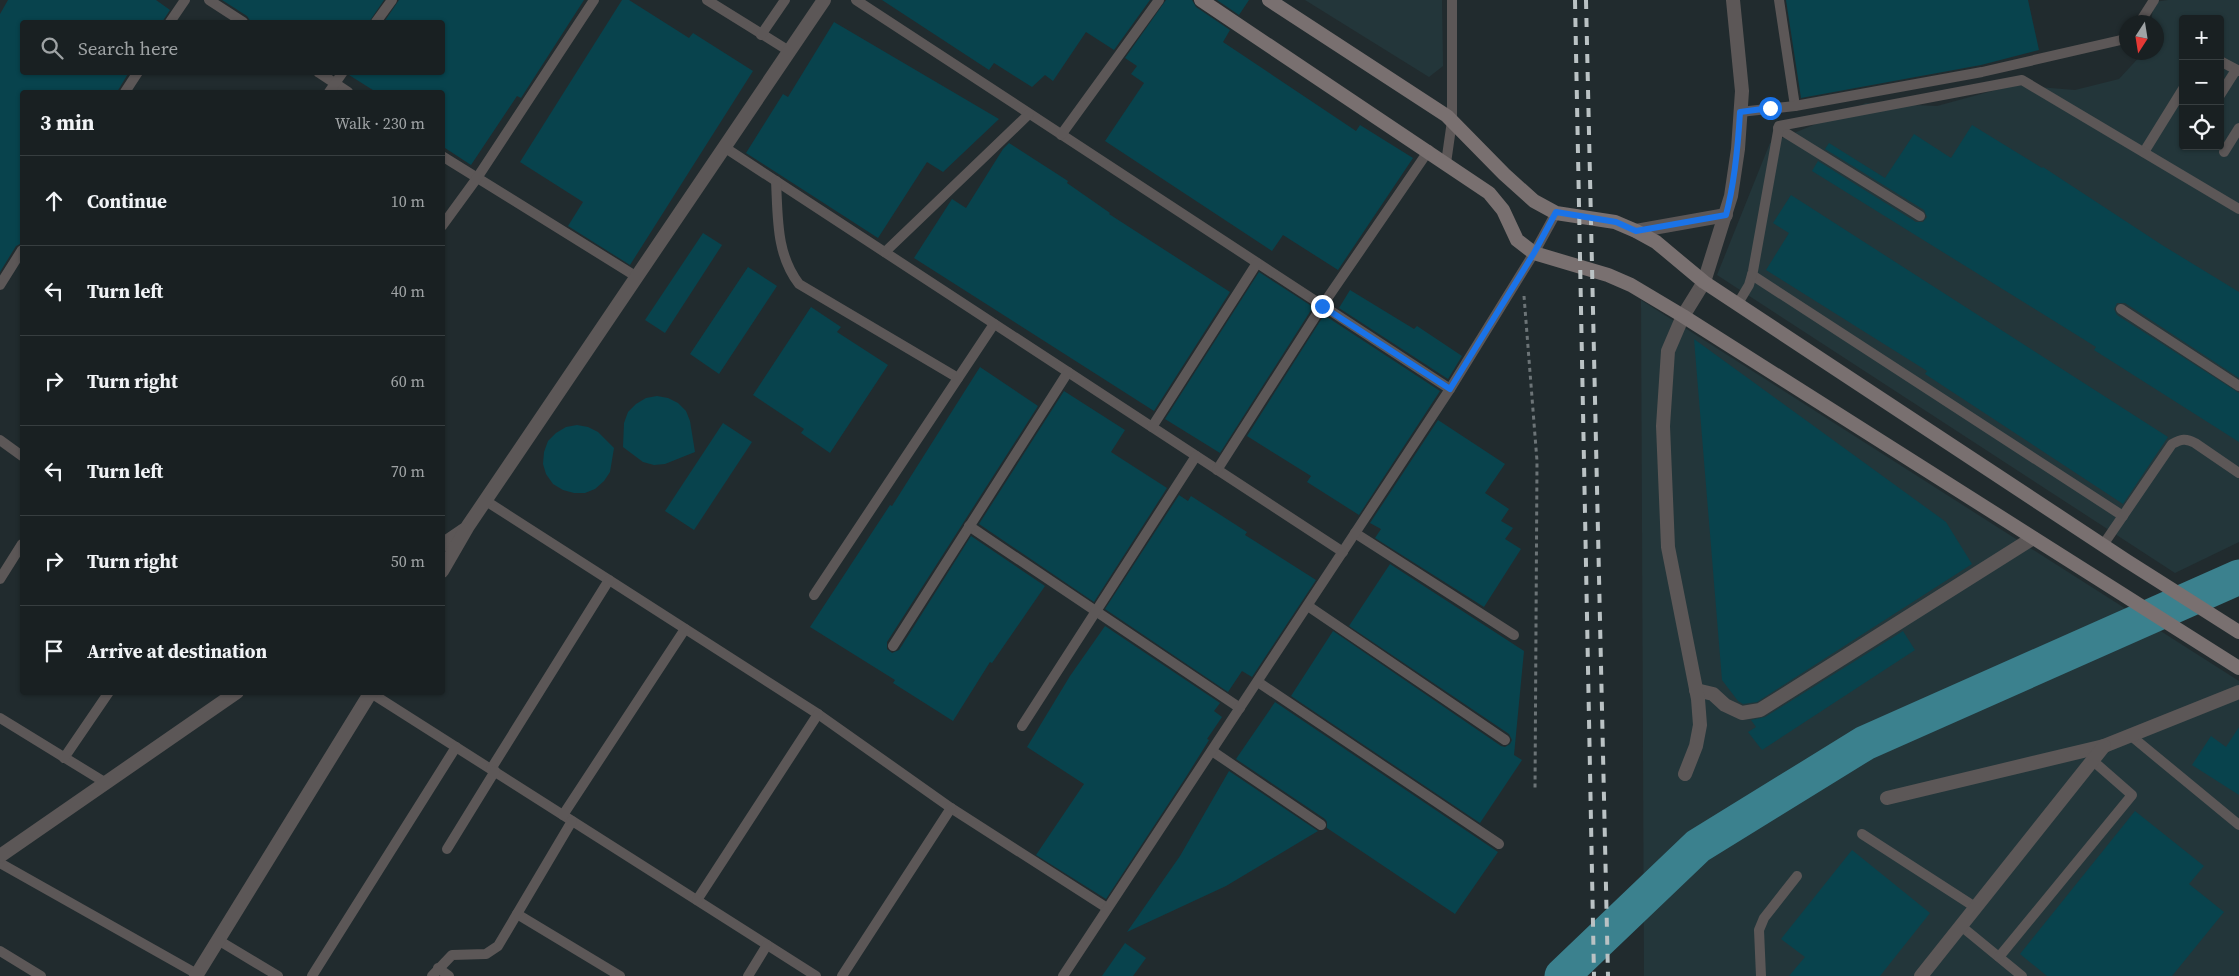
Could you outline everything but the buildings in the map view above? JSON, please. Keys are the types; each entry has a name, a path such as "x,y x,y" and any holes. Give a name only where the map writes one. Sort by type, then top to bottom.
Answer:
{"main road":[{"path":"1201,0 1429,150 1489,193 1503,210 1518,240 1534,253 1608,274 1631,285 2239,668"},
{"path":"1268,0 1452,121 1504,174 1534,201 1556,212 1616,222 1656,242 1704,282 1738,305 2127,561 2239,632"}],"street":[{"path":"445,566 468,526 824,0"},
{"path":"1685,774 1696,746 1700,725 1696,690 1668,547 1663,426 1668,351 1683,316 1704,282 1732,196 1742,91 1733,0"},
{"path":"1636,231 1726,215"},
{"path":"445,543 468,526"},
{"path":"1696,690 1713,694 1725,705 1742,713 1760,710 2033,538"},
{"path":"1887,798 2104,746 2239,692"},
{"path":"0,856 233,695"},
{"path":"197,975 370,695"},
{"path":"1921,976 2104,746"}],"lane":[{"path":"171,20 185,0"},
{"path":"209,0 240,20"},
{"path":"377,20 392,0"},
{"path":"445,222 477,178 594,0"},
{"path":"706,0 789,51"},
{"path":"761,35 785,0"},
{"path":"856,0 1450,389"},
{"path":"1062,135 1159,0"},
{"path":"1446,162 1452,121 1452,0"},
{"path":"1779,0 1795,106"},
{"path":"2144,15 2154,0"},
{"path":"1740,112 1795,106 1982,72 2119,40"},
{"path":"2224,64 2238,70 2224,89"},
{"path":"126,90 136,75"},
{"path":"321,75 332,88 340,75"},
{"path":"1778,128 2022,80 2239,209"},
{"path":"2144,152 2179,95"},
{"path":"885,252 1029,114"},
{"path":"1778,128 1920,216"},
{"path":"1738,305 1749,285 1752,275 1778,128"},
{"path":"2224,152 2239,128"},
{"path":"724,147 1343,552"},
{"path":"1217,470 1322,306 1429,150"},
{"path":"445,158 637,277"},
{"path":"776,181 779,244 788,270 799,284 958,378"},
{"path":"1064,976 1450,389 1534,253 1556,212"},
{"path":"0,285 20,253"},
{"path":"1152,427 1257,263"},
{"path":"1752,275 2123,516"},
{"path":"2120,309 2239,386"},
{"path":"814,595 994,324"},
{"path":"893,646 1068,372"},
{"path":"2103,545 2172,444 2180,439 2195,443 2239,474"},
{"path":"0,440 20,455"},
{"path":"1022,726 1196,456"},
{"path":"486,501 818,714 951,808 1107,908"},
{"path":"969,526 1240,708"},
{"path":"1355,533 1514,635"},
{"path":"0,579 20,547"},
{"path":"447,849 609,580"},
{"path":"1308,606 1505,740"},
{"path":"449,976 435,972 452,955 486,954 498,946 568,818 685,629"},
{"path":"1258,682 1499,844"},
{"path":"64,758 107,695"},
{"path":"374,695 816,976"},
{"path":"697,900 818,714"},
{"path":"0,718 106,783"},
{"path":"2130,735 2239,825"},
{"path":"312,976 456,747"},
{"path":"1212,750 1320,825"},
{"path":"1999,957 2132,795 2092,760"},
{"path":"842,976 951,808"},
{"path":"1862,834 1974,907"},
{"path":"0,863 197,975"},
{"path":"1761,976 1759,930 1764,918 1797,876"},
{"path":"517,914 620,976"},
{"path":"1961,926 2022,976"},
{"path":"218,940 278,976"},
{"path":"748,976 767,945"},
{"path":"0,951 41,976"}],"path":[{"path":"1522,271 1537,461 1535,792"}],"shaded area":[{"path":"1305,0 1442,0 1443,66 1429,77"},
{"path":"2168,0 2239,0 2239,542 2175,573 1717,275 1770,143 1866,103 1937,106 2014,85 2075,90 2119,79 2137,60 2164,60 2164,15 2152,15 2154,2"},
{"path":"1641,300 2239,681 2239,976 1644,976"}],"waterway":[{"path":"1562,976 1698,846 1865,743 2239,577"}],"railway":[{"path":"1575,0 1594,976"},
{"path":"1586,0 1608,976"}],"route":[{"path":"1322,306 1450,389 1534,253 1556,212 1616,222 1636,231 1726,215 1732,196 1740,112 1770,108"}]}
